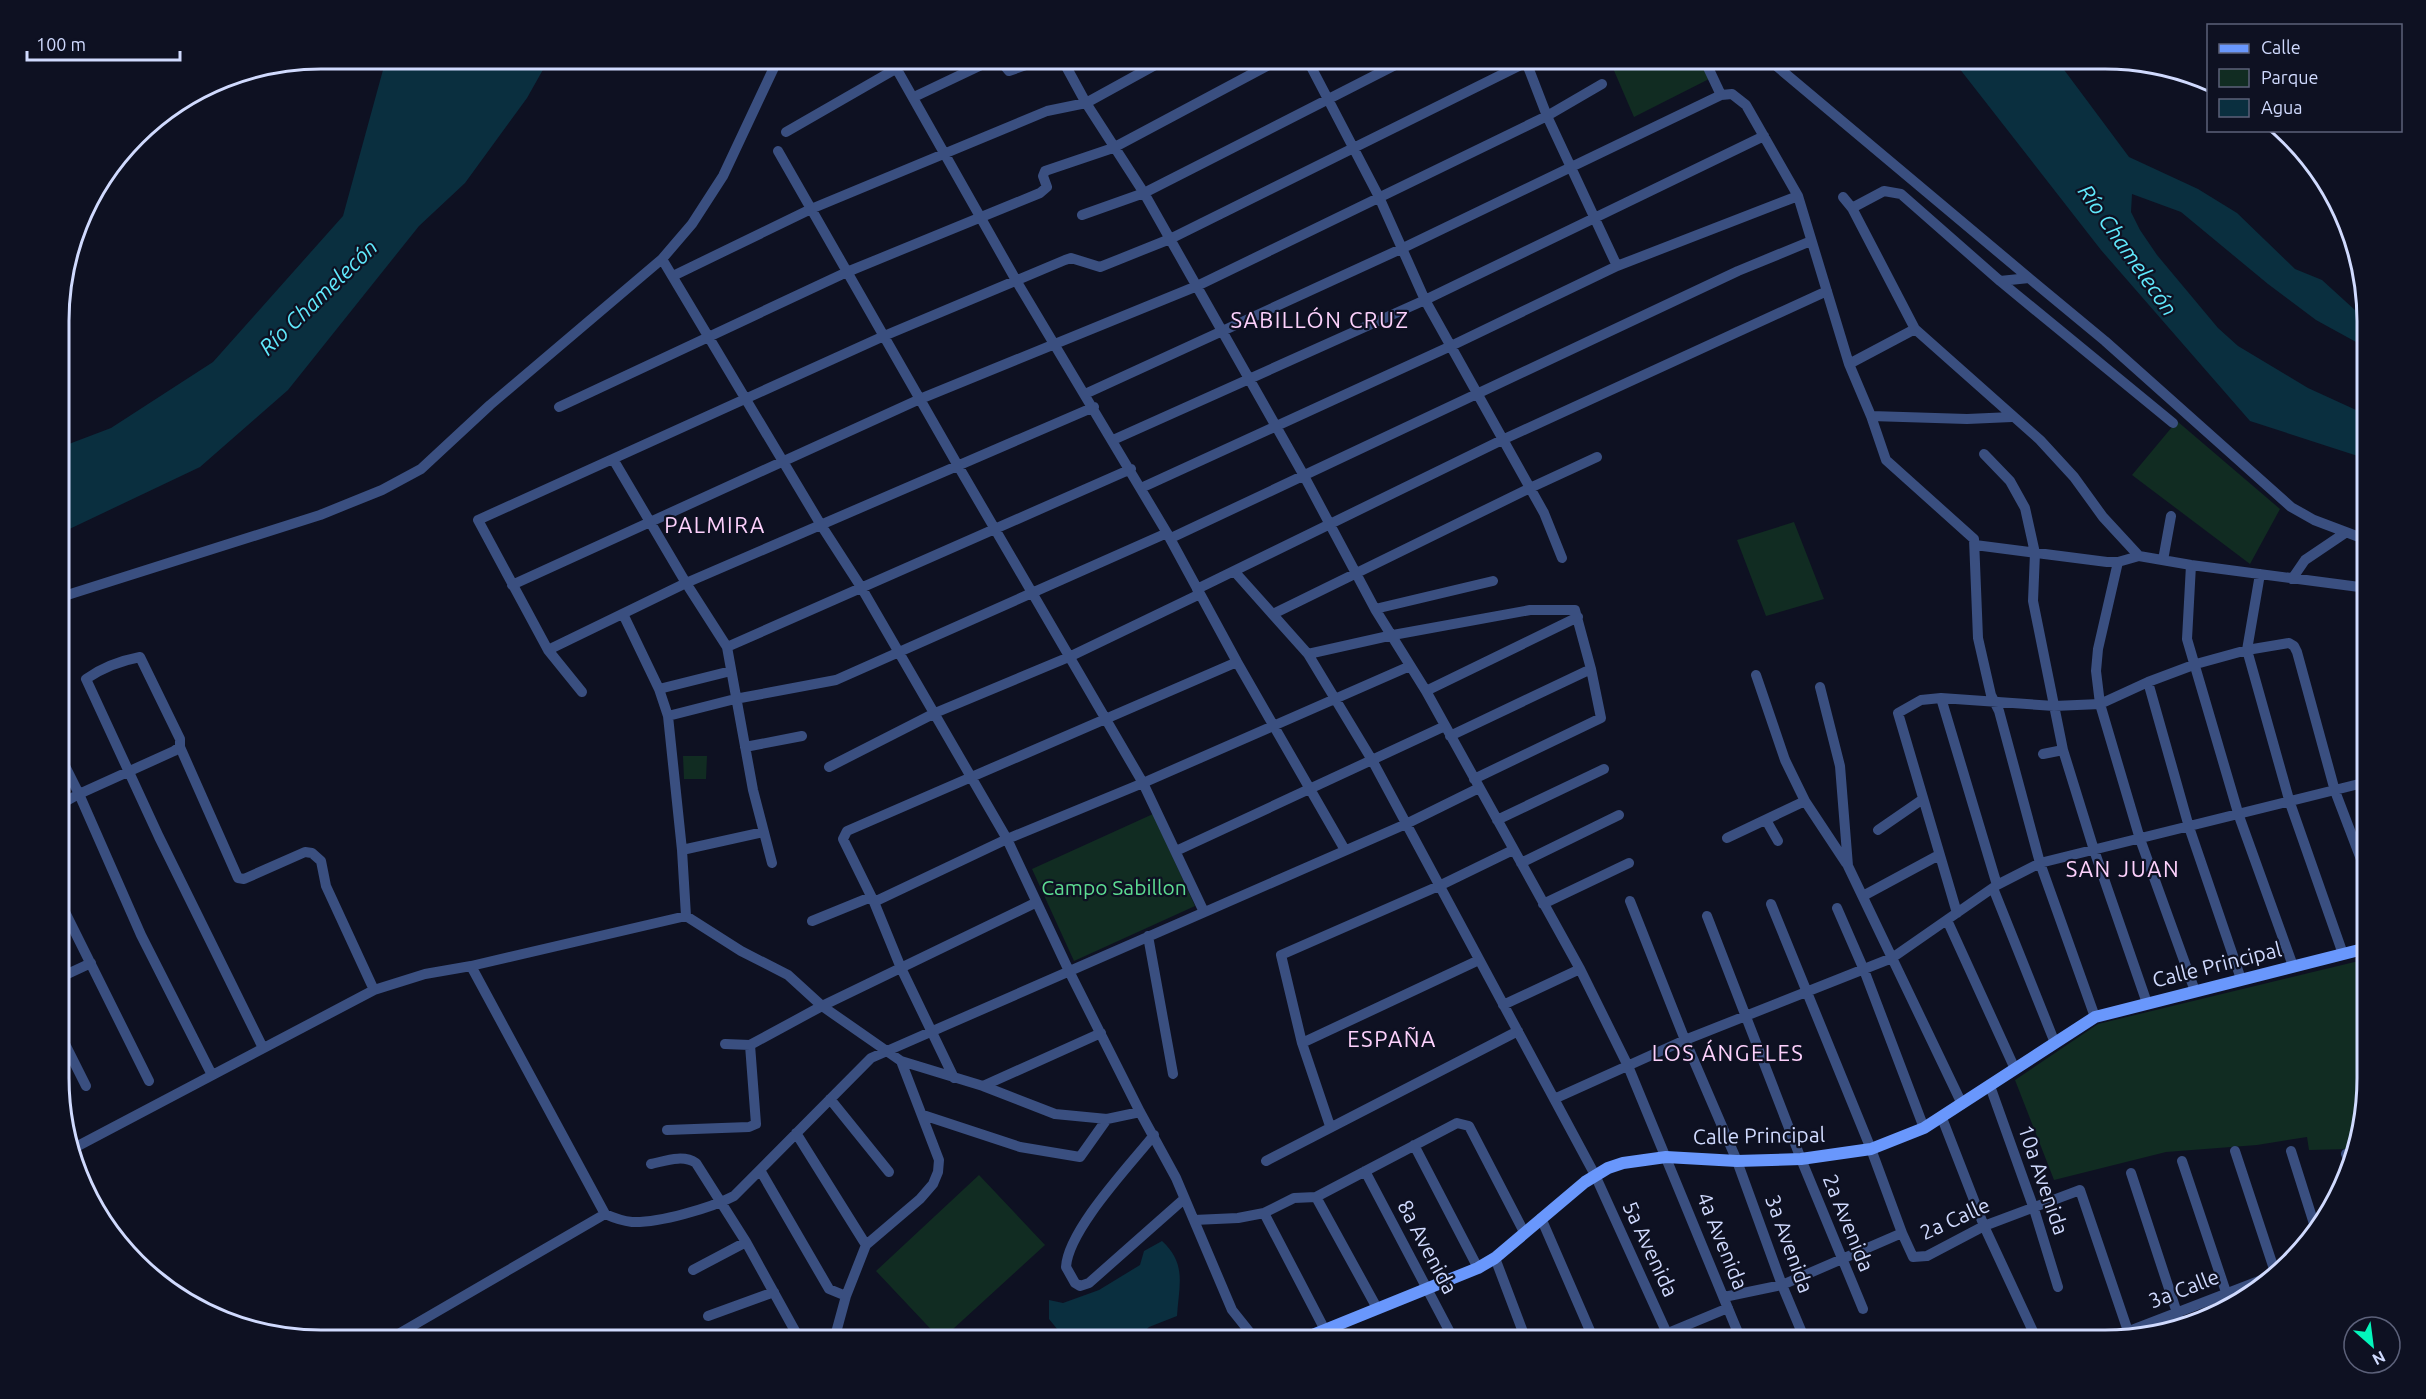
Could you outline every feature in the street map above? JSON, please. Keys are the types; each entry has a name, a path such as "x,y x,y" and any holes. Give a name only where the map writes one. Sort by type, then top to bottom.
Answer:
{"street":[{"path":"69,594 320,515 382,490 421,469 490,405 662,259 692,224 723,176 773,69"},
{"path":"786,132 885,69"},
{"path":"898,69 979,217 1169,535 1237,662 1345,850"},
{"path":"914,97 974,69"},
{"name":"4a Avenida","path":"1068,69 1113,148 1144,193 1170,238 1304,474 1375,609 1426,692 1580,969 1628,1066 1737,1330"},
{"path":"673,276 811,209 1047,111 1086,103 1146,69"},
{"path":"559,407 847,272 1044,191 1047,188 1042,176 1045,171 1113,148 1260,69"},
{"path":"1312,69 1379,197 1425,300 1544,513 1562,558"},
{"path":"1082,215 1144,193 1386,69"},
{"path":"582,692 548,650 478,520 884,336 1071,258 1100,267 1170,238 1510,69"},
{"path":"1531,69 1547,116 1617,266"},
{"path":"1709,69 1722,95"},
{"path":"1781,69 2098,334 2291,507 2314,520 2357,537"},
{"path":"512,585 920,399 1055,346 1197,286 1547,116 1602,84"},
{"path":"1085,394 1403,248 1722,95 1732,94 1746,105 1798,196 1849,364 1871,416 1886,460 1970,534 1975,545 1978,638 1991,695 1996,702 2040,863 2095,1017"},
{"path":"1113,440 1425,300 1764,136"},
{"path":"778,152 1143,783 1204,912"},
{"path":"1851,208 1884,191 1900,194 2000,281 2173,423"},
{"path":"1141,488 1451,346 1617,266 1798,196"},
{"path":"1843,197 1915,329 2040,440 2067,469 2103,517 2139,556"},
{"path":"668,716 735,699 836,680 1169,535 1738,271 1811,240"},
{"path":"662,259 821,525 861,587 1007,839 1035,903 1140,1112 1154,1135 1194,1220 1232,1310 1248,1330"},
{"path":"2000,281 2029,278"},
{"path":"829,767 935,713 1070,657 1328,523 1827,291"},
{"path":"1849,364 1915,329"},
{"path":"548,650 686,583 957,464 1094,407"},
{"path":"1871,416 1967,419 2012,417"},
{"path":"1984,454 2010,482 2025,508 2035,553 2033,601 2062,750 2147,1003"},
{"path":"1274,614 1356,572 1598,457"},
{"path":"613,459 686,583 727,647 735,699 772,863"},
{"path":"727,647 994,528 1131,470"},
{"path":"2163,560 2171,516"},
{"path":"2292,579 2305,560 2345,533"},
{"path":"1975,545 2118,562 2139,556 2357,587"},
{"path":"2118,562 2098,649 2096,671 2100,704 2140,839 2196,991"},
{"path":"2191,565 2187,639 2239,816 2293,966"},
{"name":"5a Avenida","path":"1234,571 1308,654 1372,760 1595,1175 1665,1330"},
{"path":"2260,574 2247,650 2290,803 2343,954"},
{"path":"1375,609 1494,581"},
{"path":"471,966 605,1214 631,1222 652,1221 722,1202 734,1196 871,1058 1406,824 1477,783 1601,718 1575,610 1530,610 1393,635 1308,654"},
{"path":"623,614 659,688 668,716 682,850 686,916"},
{"path":"1426,692 1578,617"},
{"path":"1957,913 1898,713 1921,700 1941,698 2054,706 2100,704 2148,682 2196,664 2247,650 2289,644 2294,646 2335,791 2357,849"},
{"path":"263,1048 159,837 86,679 99,669 118,661 140,657 180,739 180,747 238,878 244,879 305,852 321,861 326,886 374,990"},
{"path":"954,1078 843,839 847,831 1237,662"},
{"path":"812,921 873,900 1007,839 1274,727 1410,666"},
{"path":"1176,851 1372,760 1447,731 1591,669"},
{"path":"659,688 731,671"},
{"path":"1756,675 1785,760 1805,801 1848,866 1962,1104"},
{"path":"2148,682 2189,827 2241,979"},
{"path":"1820,687 1840,766 1848,866"},
{"path":"1941,698 1995,887 2055,1043"},
{"path":"745,747 802,736"},
{"path":"69,800 180,747"},
{"path":"2043,754 2062,750"},
{"path":"1497,820 1604,769"},
{"path":"69,773 141,935 212,1075"},
{"path":"1554,1099 1685,1040 1892,958 1995,887 2040,863 2239,816 2357,785"},
{"path":"1878,830 1923,799"},
{"path":"1727,838 1805,801"},
{"path":"1521,863 1619,815"},
{"path":"1766,820 1778,842"},
{"path":"682,850 764,832"},
{"path":"1330,1126 1302,1043 1281,955 1441,885 1513,850"},
{"path":"1863,896 1939,855"},
{"path":"1543,903 1629,863"},
{"name":"3a Avenida","path":"1630,901 1685,1040 1737,1161 1801,1330"},
{"path":"725,1044 750,1045 822,1006 1035,903"},
{"path":"1771,904 1871,1149 1902,1233"},
{"path":"1837,908 1864,970 1924,1128"},
{"path":"79,1146 374,990 425,974 471,966 686,916 741,951 788,975 822,1006 901,1061 983,1086 1055,1114 1107,1119 1140,1112"},
{"name":"2a Avenida","path":"1707,916 1801,1159 1863,1309"},
{"path":"69,920 149,1081"},
{"path":"1947,920 2014,1069"},
{"path":"1148,936 1173,1074"},
{"name":"Calle Principal","path":"1325,1330 1478,1268 1495,1258 1595,1175 1623,1163 1666,1157 1737,1161 1801,1159 1871,1149 1924,1128 1942,1118 2095,1017 2357,950"},
{"path":"1302,1043 1479,960"},
{"path":"69,973 91,963"},
{"path":"1503,1005 1580,969"},
{"path":"1266,1161 1518,1031"},
{"path":"983,1086 1101,1033"},
{"path":"667,1130 749,1127 756,1124 750,1045"},
{"path":"69,1052 86,1086"},
{"path":"837,1330 846,1296 866,1245 920,1200 933,1184 938,1172 939,1160 901,1061"},
{"name":"10a Avenida","path":"1990,1086 2034,1209 2058,1287"},
{"path":"830,1099 889,1172"},
{"path":"923,1115 1020,1147 1080,1157 1107,1119"},
{"path":"1942,1118 1984,1226 2032,1330"},
{"path":"1194,1220 1238,1218 1263,1213 1294,1198 1316,1197 1457,1123 1469,1126 1524,1232"},
{"path":"796,1133 866,1245"},
{"path":"1154,1135 1096,1208 1070,1249 1066,1267 1075,1283 1080,1286 1089,1283 1184,1198"},
{"path":"1414,1145 1478,1268"},
{"path":"2235,1150 2273,1265"},
{"path":"2290,1151 2313,1220"},
{"path":"651,1164 679,1158 694,1160 746,1242 795,1330"},
{"path":"2182,1161 2227,1298"},
{"path":"759,1170 829,1288 846,1296"},
{"name":"8a Avenida","path":"1365,1171 1449,1330"},
{"path":"2131,1173 2179,1318"},
{"name":"2a Calle","path":"1680,1330 1726,1303 1782,1285 1902,1233 1913,1257 1927,1256 1984,1226 2080,1190 2127,1329"},
{"path":"1316,1197 1377,1308"},
{"path":"1263,1213 1325,1330"},
{"path":"406,1330 605,1214"},
{"path":"1541,1218 1590,1330"},
{"path":"693,1270 746,1242"},
{"path":"1495,1258 1522,1330"},
{"name":"3a Calle","path":"2179,1318 2246,1287"},
{"path":"708,1316 774,1292"}],"green space":[{"path":"1613,69 1706,69 1711,78 1634,117"},
{"path":"2177,421 2280,509 2250,564 2132,475"},
{"path":"1794,522 1824,599 1766,616 1737,540"},
{"path":"683,756 707,756 706,779 684,779"},
{"name":"Campo Sabillon","path":"1153,814 1195,906 1074,961 1032,869"},
{"path":"2357,961 2357,1078 2355,1111 2346,1149 2309,1150 2307,1137 2257,1145 2166,1152 2054,1180 2015,1080 2098,1024"},
{"path":"979,1175 1045,1245 952,1330 932,1330 876,1271"}],"water":[{"name":"Río Chamelecón","path":"383,69 543,69 527,98 465,183 419,226 288,390 200,467 69,529 69,444 111,428 213,362 343,216"},
{"name":"Río Chamelecón","path":"1960,69 2063,69 2129,157 2198,189 2237,213 2295,269 2322,280 2356,311 2357,343 2316,320 2268,284 2181,212 2132,194 2131,212 2140,230 2157,255 2218,328 2238,346 2308,388 2357,410 2357,456 2250,421 2101,250"},
{"path":"1162,1241 1175,1258 1180,1276 1177,1316 1146,1330 1058,1330 1049,1319 1049,1300 1063,1303 1099,1290 1140,1265 1144,1251"}],"district":[{"name":"SABILLÓN CRUZ","path":"1320,320"},
{"name":"PALMIRA","path":"715,525"},
{"name":"SAN JUAN","path":"2123,869"},
{"name":"ESPAÑA","path":"1392,1039"},
{"name":"LOS ÁNGELES","path":"1728,1053"}]}
